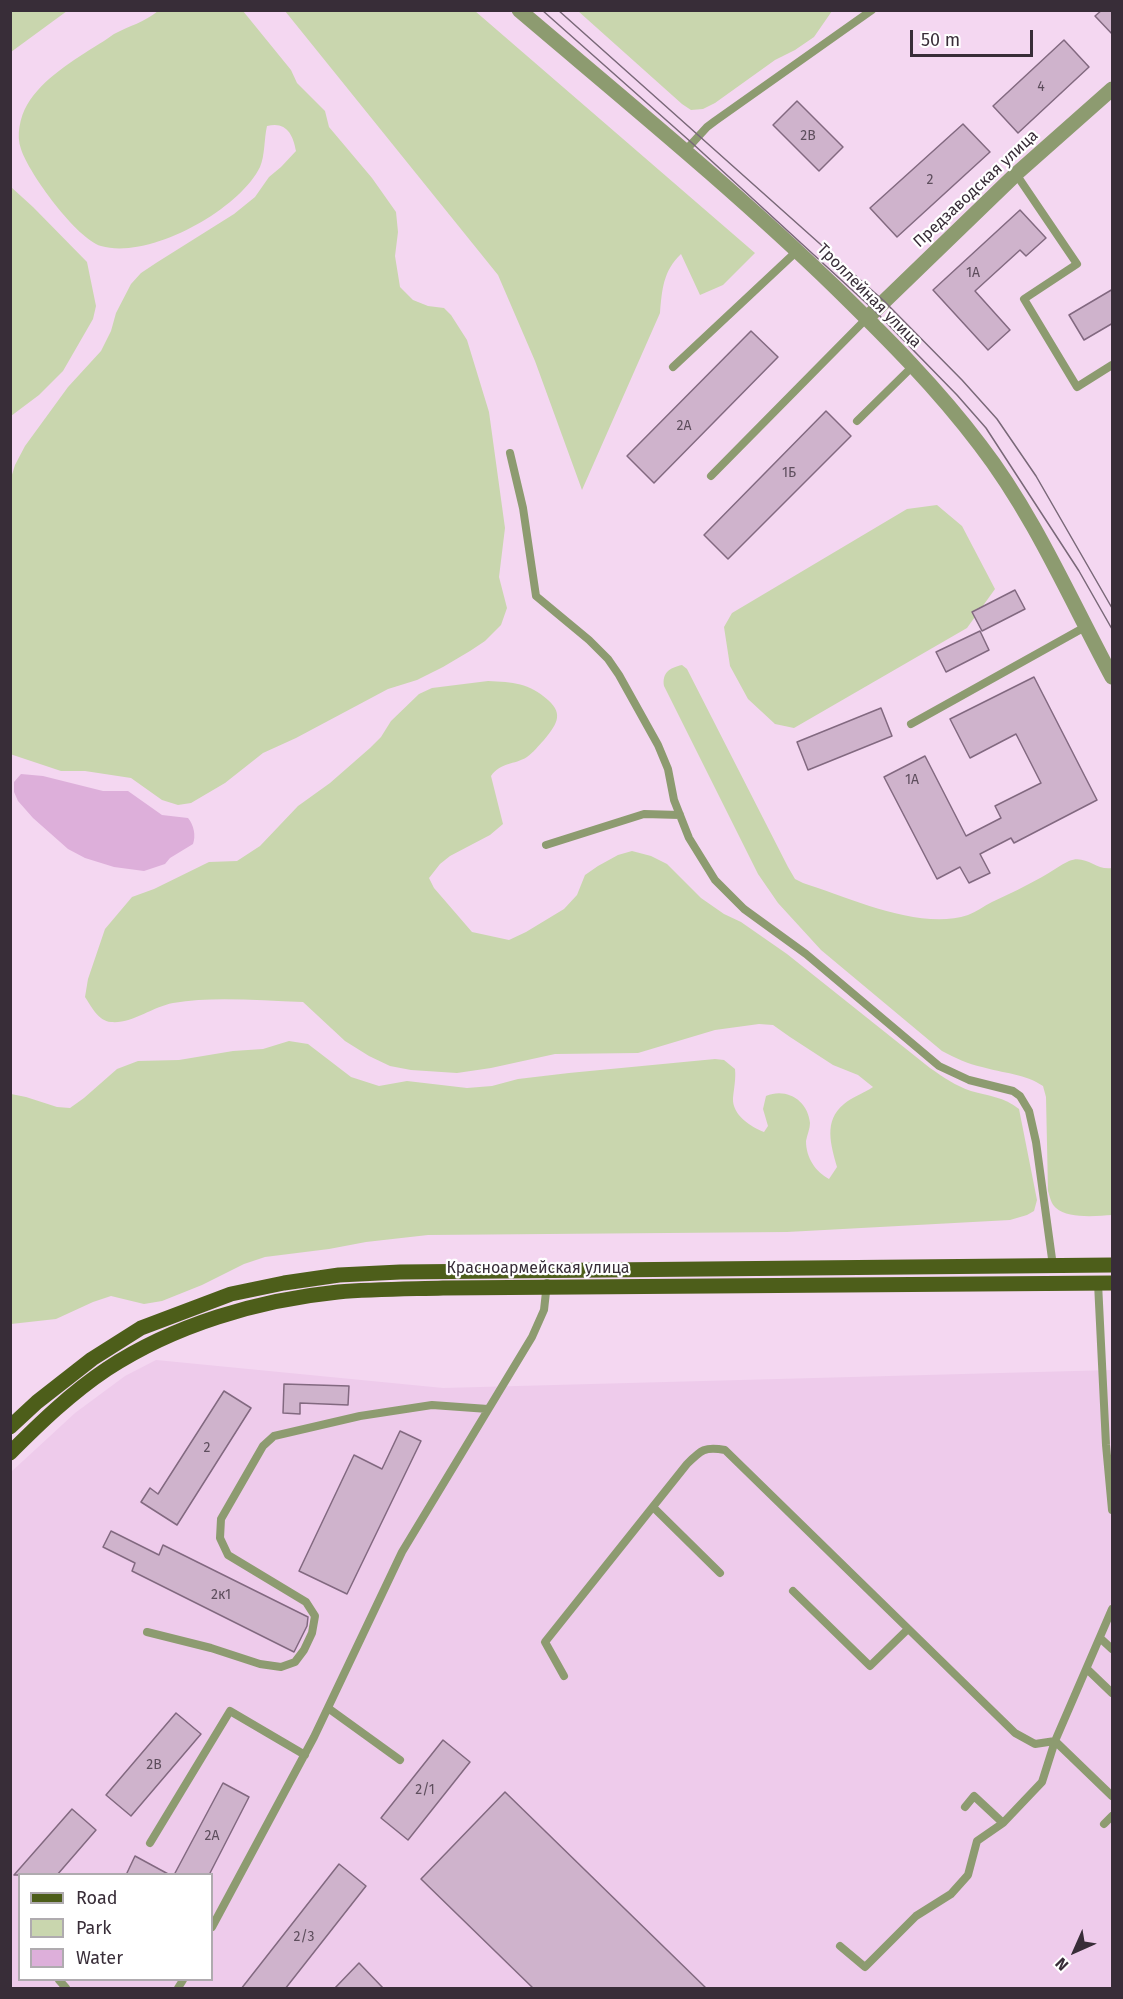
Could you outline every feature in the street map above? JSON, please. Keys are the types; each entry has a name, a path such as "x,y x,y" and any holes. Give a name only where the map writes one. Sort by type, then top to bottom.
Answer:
{"main road":[{"name":"Красноармейская улица","path":"10,1427 37,1401 92,1359 141,1328 231,1294 284,1283 339,1275 400,1272 1113,1265"},
{"name":"Красноармейская улица","path":"10,1453 69,1397 107,1369 177,1332 271,1302 339,1292 443,1288 1100,1284"}],"street":[{"name":"Троллейная улица","path":"519,10 685,151 797,251 914,366 961,421 998,470 1020,505 1113,677"},
{"name":"Предзаводская улица","path":"867,318 1016,174 1113,89"}],"lane":[{"path":"685,151 715,121 872,10"},
{"path":"1016,174 1077,264 1024,298 1077,387 1113,365"},
{"path":"673,367 797,251"},
{"path":"711,476 867,318"},
{"path":"857,421 914,366"},
{"path":"510,453 523,508 536,596 589,640 608,659 619,675 658,746 668,769 680,815 689,838 703,863 715,880 744,909 806,954 939,1066 955,1075 1013,1091 1020,1096 1029,1111 1036,1142 1053,1266"},
{"path":"911,724 1085,627"},
{"path":"546,845 644,814 680,815"},
{"path":"1089,1265 1100,1284 1106,1445 1113,1509"},
{"path":"213,1925 305,1755 402,1552 540,1321 547,1300 546,1271"},
{"path":"147,1632 211,1648 260,1664 281,1667 295,1662 308,1642 315,1616 306,1602 228,1555 220,1538 221,1519 263,1446 274,1436 360,1416 432,1405 488,1409"},
{"path":"564,1676 545,1642 687,1464 701,1450 712,1448 725,1450 1015,1733 1035,1744 1055,1741"},
{"path":"653,1507 720,1573"},
{"path":"793,1591 870,1666 908,1629"},
{"path":"840,1946 865,1967 916,1916 951,1894 968,1875 977,1841 1003,1823 1042,1782 1055,1741 1113,1609"},
{"path":"1100,1638 1113,1649"},
{"path":"1087,1669 1113,1693"},
{"path":"328,1708 400,1760"},
{"path":"150,1843 230,1711 305,1755"},
{"path":"1055,1741 1113,1796"},
{"path":"965,1807 975,1796 1003,1823"},
{"path":"1104,1824 1113,1816"}],"shaded area":[{"path":"156,1360 443,1388 1112,1370 1112,1988 11,1988 11,1472 75,1413 125,1376"}],"green space":[{"path":"11,10 67,10 67,11 11,52"},
{"path":"158,11 243,11 291,70 297,83 325,111 329,127 372,178 396,212 398,232 395,256 400,287 413,300 428,306 444,308 467,340 489,412 505,528 499,577 507,608 501,625 485,641 443,667 417,680 388,689 263,753 225,783 191,803 178,805 162,800 131,778 85,771 61,771 10,754 10,481 15,465 25,446 68,387 101,351 111,331 116,313 131,284 141,273 234,214 255,197 269,177 296,151 288,130 279,125 267,126 262,163 249,183 233,199 213,215 191,228 143,246 121,248 101,246 91,241 67,219 34,174 21,149 19,138 22,115 41,86 60,70 114,34"},
{"path":"285,11 475,11 755,253 723,285 700,295 681,254 675,260 664,281 660,313 582,490 535,361 498,275"},
{"path":"578,11 832,11 814,37 775,60 715,103 703,109 691,110"},
{"path":"11,187 87,262 96,306 93,319 63,371 39,395 11,416"},
{"path":"937,505 962,526 995,589 967,628 794,728 775,724 748,699 730,666 724,627 732,613 907,509"},
{"path":"682,665 687,669 788,867 795,879 803,883 885,911 929,919 949,919 971,914 1075,859 1112,868 1112,1215 1068,1214 1061,1212 1052,1202 1048,1191 1046,1097 1043,1086 1022,1076 972,1064 942,1051 821,950 778,903 758,874 664,686 665,674"},
{"path":"488,681 513,683 534,690 553,705 557,716 552,730 527,757 499,768 491,776 503,824 490,835 450,856 429,878 434,888 472,932 509,940 564,909 577,895 585,875 598,866 618,855 632,851 651,856 667,864 701,898 787,954 935,1071 960,1087 1002,1099 1019,1109 1037,1200 1034,1211 1010,1220 787,1232 428,1235 265,1257 244,1264 202,1285 162,1301 144,1304 111,1296 56,1319 11,1324 11,1094 57,1107 70,1108 117,1069 138,1061 179,1060 233,1051 263,1049 289,1041 308,1044 351,1077 379,1086 407,1081 467,1088 569,1073 724,1060 735,1069 733,1098 736,1110 743,1120 754,1127 764,1132 768,1126 763,1109 766,1096 781,1093 800,1102 805,1108 810,1123 806,1141 810,1159 816,1168 829,1179 837,1167 830,1134 833,1118 847,1102 873,1087 858,1075 833,1065 773,1025 759,1024 715,1030 638,1053 555,1054 457,1073 390,1066 345,1041 303,1002 189,1001 165,1005 119,1022 106,1021 92,1009 85,997 88,979 105,929 132,897 154,889 209,862 237,861 260,846 298,806 330,783 370,748 381,737 391,721 419,694 432,688"}],"water":[{"path":"21,774 43,776 103,791 128,791 162,815 188,818 194,831 193,844 170,858 165,864 144,871 114,867 85,858 68,849 33,818 18,801 14,792 14,782"}],"building":[{"path":"1102,10 1113,10 1113,35 1095,16"},
{"path":"1064,40 1089,67 1018,133 993,106"},
{"path":"797,101 843,147 819,171 773,125"},
{"path":"963,124 990,152 897,237 870,208"},
{"path":"1020,210 1046,238 1026,256 1020,250 975,291 1010,330 988,350 933,290"},
{"path":"1113,289 1113,323 1084,340 1069,315"},
{"path":"751,331 778,357 654,483 627,456"},
{"path":"826,411 851,436 728,559 704,535"},
{"path":"1015,590 1025,609 982,631 972,612"},
{"path":"980,631 989,650 946,672 936,652"},
{"path":"1034,677 1097,800 1014,843 1011,838 980,854 990,873 969,883 960,867 937,879 884,777 925,756 966,836 1001,818 995,806 1041,783 1016,734 970,758 950,719"},
{"path":"881,708 892,736 808,770 797,742"},
{"path":"284,1384 349,1386 348,1405 300,1403 300,1414 283,1413"},
{"path":"224,1391 251,1408 177,1525 141,1502 150,1488 158,1494"},
{"path":"400,1431 421,1441 347,1594 299,1571 354,1455 382,1469"},
{"path":"111,1531 159,1555 163,1545 308,1617 307,1626 294,1652 132,1571 135,1563 103,1547"},
{"path":"176,1713 201,1734 131,1816 106,1795"},
{"path":"443,1740 470,1762 408,1840 381,1818"},
{"path":"223,1783 249,1797 210,1873 175,1873"},
{"path":"505,1792 707,1989 534,1989 421,1879"},
{"path":"72,1809 96,1830 59,1873 18,1873 14,1875"},
{"path":"135,1856 166,1873 127,1873"},
{"path":"339,1864 366,1886 285,1989 241,1989"},
{"path":"359,1963 384,1989 334,1989"}],"tram line":[{"path":"542,10 692,143 875,311 957,395 986,428 1079,571 1112,629"},
{"path":"558,10 884,301 962,380 997,419 1036,476 1112,608"}]}
